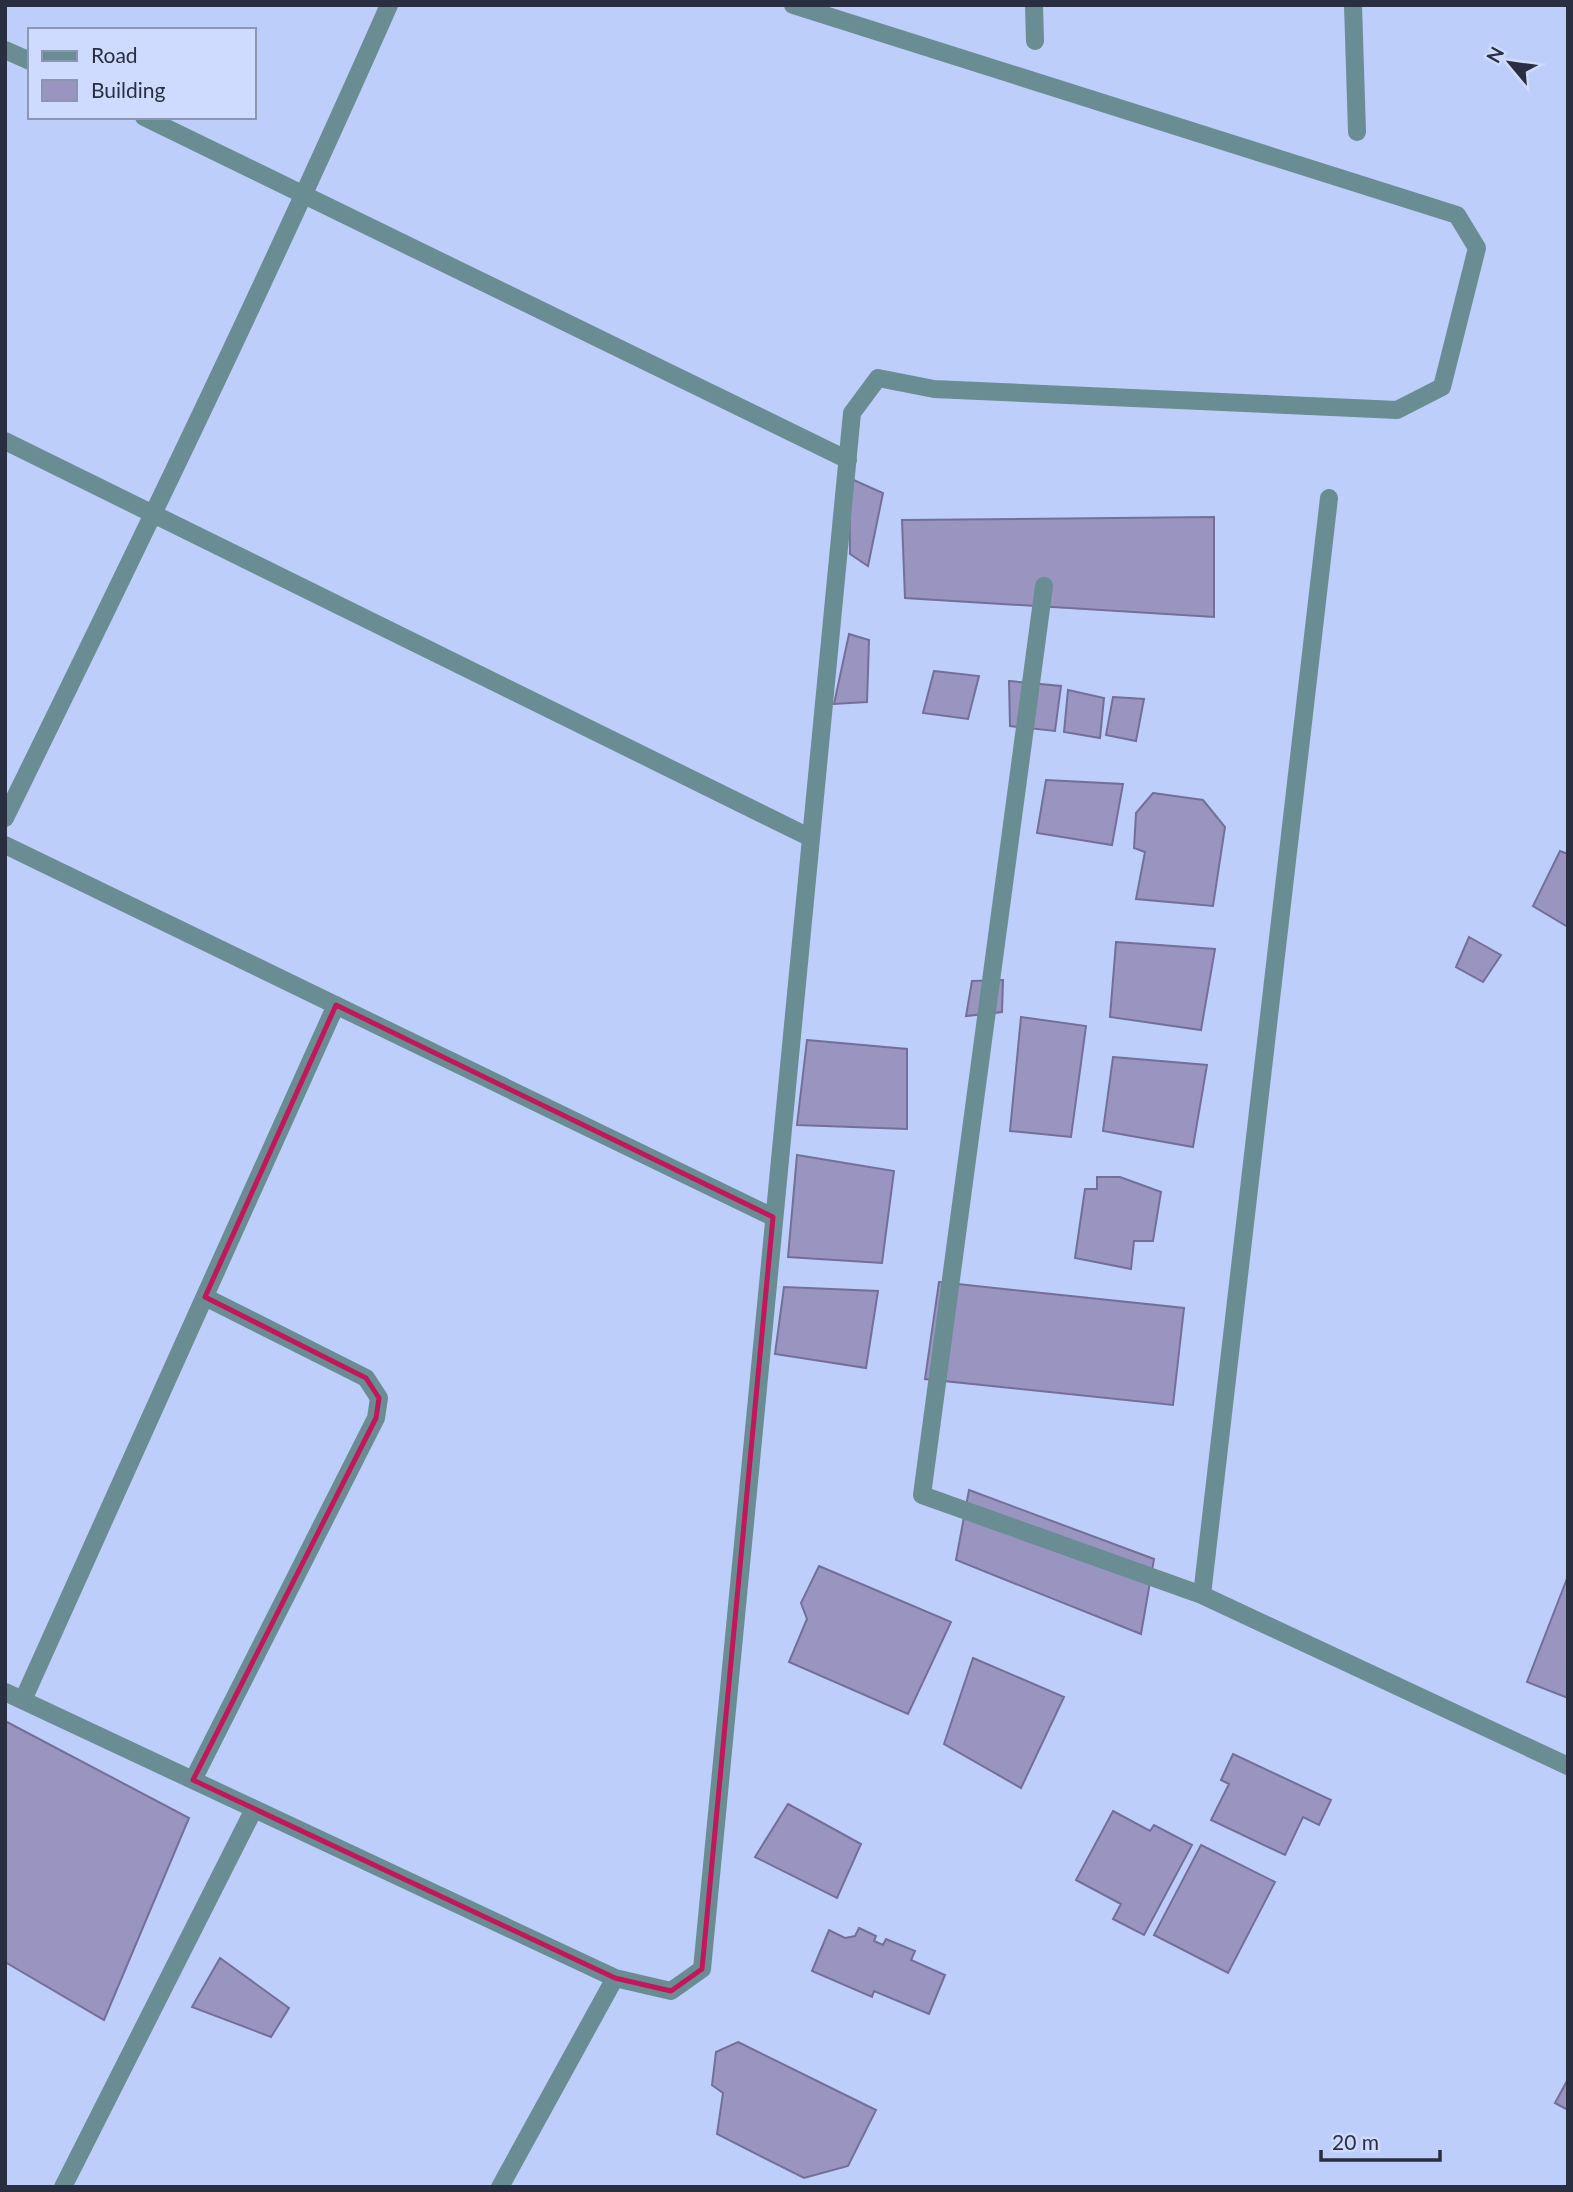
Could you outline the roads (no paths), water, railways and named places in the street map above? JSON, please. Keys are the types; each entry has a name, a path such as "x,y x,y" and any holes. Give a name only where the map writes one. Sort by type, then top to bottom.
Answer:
{"street":[{"path":"5,818 154,515 305,196 390,5"},
{"path":"5,1692 614,1979 671,1991 702,1969 852,413 878,379 934,389 1397,411 1442,387 1477,248 1457,215 793,5"},
{"path":"1034,5 1035,41"},
{"path":"1353,5 1357,132"},
{"path":"5,50 28,60"},
{"path":"148,119 848,460"},
{"path":"5,442 811,838"},
{"path":"1202,1595 1329,498"},
{"path":"1044,586 922,1495 1202,1595 1568,1766"},
{"path":"5,845 773,1217"},
{"path":"23,1700 336,1005"},
{"path":"193,1780 376,1418 379,1398 366,1378 205,1297"},
{"path":"63,2187 254,1809"},
{"path":"500,2187 614,1979"}]}
